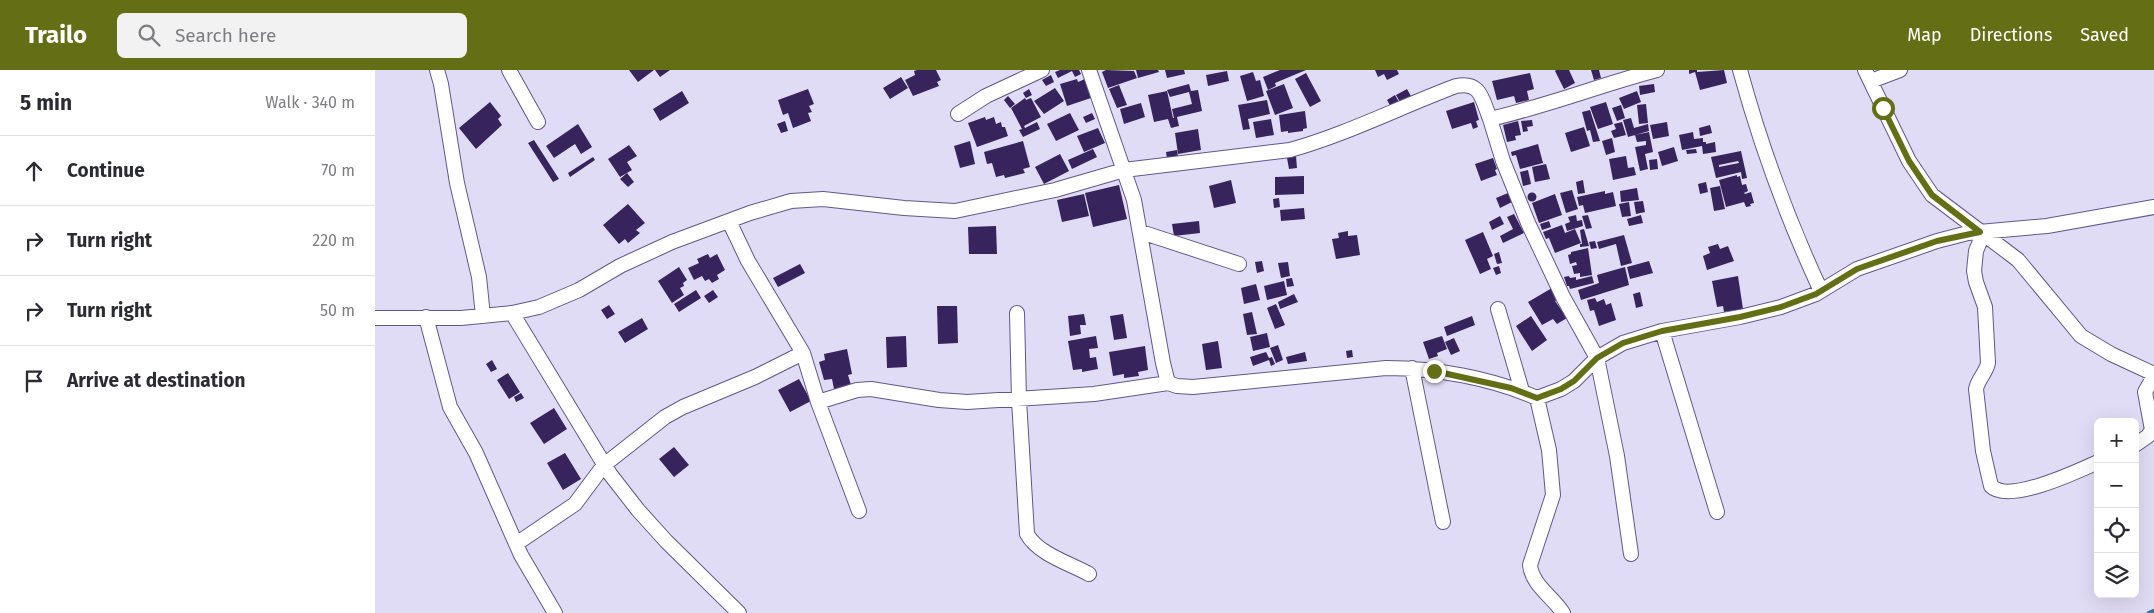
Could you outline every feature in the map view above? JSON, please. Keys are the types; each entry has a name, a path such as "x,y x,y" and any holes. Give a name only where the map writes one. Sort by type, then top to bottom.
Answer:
{"street":[{"path":"437,70 457,182 479,277 483,316"},
{"path":"509,70 538,122"},
{"path":"958,114 986,96 1042,70"},
{"path":"1089,70 1134,200 1168,383"},
{"path":"1489,119 1533,109 1619,75 1657,70"},
{"path":"1740,70 1769,168 1786,213 1821,291"},
{"path":"1901,70 1868,76 1900,143 1921,181 1932,195 2018,260 2081,336 2111,354 2154,375 2145,392 2153,431 2139,442"},
{"path":"375,318 461,318 512,313 559,299 643,254 774,205 807,199 955,211 1055,190 1124,170 1290,150 1367,124 1449,88 1467,83 1474,86 1482,99 1503,161 1528,223 1563,297 1597,358 1617,456 1631,554"},
{"path":"818,402 857,390 871,389 939,400 1019,400 1094,394 1168,383 1177,386 1193,387 1386,368 1413,368 1459,375 1522,391 1537,398 1551,394 1574,381 1597,358 1623,343 1662,331 1760,313 1802,300 1821,291 1848,273 1937,241 1981,233 2047,226 2154,207"},
{"path":"729,221 748,261 803,353 818,402 859,511"},
{"path":"1141,232 1239,264"},
{"path":"1981,233 1976,251 1975,271 1976,282 1985,307 1988,363 1975,389 1983,451 1991,486 1994,490 2003,491 2024,489 2062,477 2096,463"},
{"path":"1498,310 1522,391"},
{"path":"512,313 604,465 629,499 660,534 739,613"},
{"path":"1017,313 1019,400 1027,534 1031,541 1039,548 1089,574"},
{"path":"426,317 450,407 476,453 515,544 555,613"},
{"path":"1662,331 1717,512"},
{"path":"515,544 575,504 604,465 641,434 683,406 755,377 803,353"},
{"path":"1413,368 1417,398 1443,522"},
{"path":"1537,398 1549,450 1553,495 1530,565 1531,573 1537,582 1563,613"}],"building":[{"path":"629,70 654,70 638,82"},
{"path":"655,70 670,70 660,77"},
{"path":"936,70 941,80 937,82 939,86 913,96 905,80 915,75 914,71"},
{"path":"1060,70 1079,70 1081,74 1075,77 1072,71 1058,78 1055,72"},
{"path":"1106,70 1134,71 1137,78 1108,88 1102,72"},
{"path":"1136,70 1158,70 1159,72 1138,78"},
{"path":"1165,70 1184,70 1185,74 1167,78"},
{"path":"1280,70 1306,70 1275,83 1276,86 1268,90 1263,77"},
{"path":"1375,70 1397,70 1399,74 1387,80 1384,74 1378,77"},
{"path":"1556,70 1569,70 1575,83 1564,89"},
{"path":"1591,70 1599,70 1601,78 1594,80"},
{"path":"1689,70 1697,70 1697,72 1724,70 1727,83 1700,90 1695,72 1689,74"},
{"path":"1227,71 1229,81 1208,86 1206,75"},
{"path":"1253,72 1256,81 1260,80 1264,96 1247,101 1240,76"},
{"path":"1306,73 1321,101 1310,107 1295,79"},
{"path":"1530,73 1534,89 1527,91 1529,100 1516,103 1514,96 1497,100 1492,81"},
{"path":"1051,75 1054,82 1046,86 1042,80"},
{"path":"901,77 908,88 890,99 883,88"},
{"path":"1077,79 1078,82 1085,79 1091,98 1067,106 1060,84"},
{"path":"1189,84 1191,91 1198,90 1202,111 1177,117 1179,126 1171,128 1168,119 1154,122 1148,95 1167,91 1174,118 1172,109 1192,104 1189,92 1170,97 1167,90"},
{"path":"1284,84 1293,108 1275,115 1266,91"},
{"path":"1654,84 1655,92 1640,95 1639,86"},
{"path":"1119,85 1127,105 1117,108 1109,89"},
{"path":"1055,88 1064,101 1044,114 1034,101"},
{"path":"808,89 814,104 809,106 812,112 808,113 811,121 793,128 788,113 783,115 778,100"},
{"path":"1029,89 1032,95 1026,98 1023,93"},
{"path":"1407,89 1412,98 1401,104 1396,95"},
{"path":"682,91 689,103 660,121 653,109"},
{"path":"1637,91 1641,102 1624,109 1619,98"},
{"path":"1395,95 1400,104 1392,109 1387,100"},
{"path":"1008,96 1015,104 1010,108 1004,100"},
{"path":"1025,98 1026,100 1031,98 1041,117 1024,126 1025,128 1037,122 1040,129 1023,137 1019,130 1022,129 1011,108"},
{"path":"1267,100 1270,114 1248,119 1250,129 1243,130 1238,105"},
{"path":"490,102 501,116 498,119 502,125 476,149 459,128"},
{"path":"1474,102 1479,120 1476,121 1478,127 1473,129 1471,123 1452,129 1446,111"},
{"path":"1606,102 1613,124 1598,129 1590,107"},
{"path":"1141,103 1145,117 1124,124 1120,109"},
{"path":"1646,104 1648,123 1639,124 1637,105"},
{"path":"1621,105 1625,118 1617,121 1612,108"},
{"path":"1590,110 1600,141 1593,142 1590,130 1587,131 1582,112"},
{"path":"1305,111 1307,128 1303,129 1303,131 1281,132 1279,115"},
{"path":"1070,113 1079,130 1056,141 1047,124"},
{"path":"1092,113 1095,119 1086,123 1083,117"},
{"path":"985,117 986,120 994,117 996,124 1001,122 1008,136 977,147 968,123"},
{"path":"1631,118 1634,128 1648,124 1649,131 1628,137 1623,120"},
{"path":"1271,119 1274,135 1256,138 1253,122"},
{"path":"1532,120 1533,126 1527,127 1528,131 1523,132 1521,121"},
{"path":"785,121 788,131 781,133 777,124"},
{"path":"1518,121 1521,135 1515,136 1516,140 1507,142 1503,125"},
{"path":"1622,122 1626,135 1614,138 1611,131 1616,129 1614,124"},
{"path":"1667,122 1669,136 1653,139 1650,125"},
{"path":"578,124 592,147 581,154 575,144 554,158 546,146"},
{"path":"1710,125 1712,133 1700,136 1699,128"},
{"path":"1584,127 1590,146 1571,152 1565,133"},
{"path":"1098,128 1105,143 1084,152 1077,136"},
{"path":"1198,129 1201,150 1178,154 1175,133"},
{"path":"1649,132 1653,152 1645,154 1648,169 1640,171 1635,147 1646,145 1646,141 1637,142 1635,135"},
{"path":"1693,132 1694,139 1703,138 1703,142 1706,142 1706,144 1715,142 1716,152 1703,154 1702,146 1682,150 1679,135"},
{"path":"1612,138 1615,152 1606,155 1602,141"},
{"path":"534,140 559,179 553,182 528,143"},
{"path":"970,141 975,164 960,168 954,146"},
{"path":"1023,141 1030,167 1023,169 1025,173 1005,178 1004,175 996,177 992,163 987,164 984,152"},
{"path":"1538,144 1543,163 1520,169 1516,155 1512,156 1511,152"},
{"path":"629,145 637,156 627,162 632,170 620,177 608,159"},
{"path":"1674,147 1678,161 1662,166 1658,152"},
{"path":"1093,149 1097,157 1072,169 1068,160"},
{"path":"1696,149 1697,153 1687,154 1686,150"},
{"path":"1177,150 1178,157 1167,159 1166,152"},
{"path":"1741,151 1747,178 1742,179 1741,172 1716,178 1711,157","holes":["1738,161 1739,163 1719,167 1719,165"]},
{"path":"1060,154 1069,171 1044,184 1035,167"},
{"path":"1296,156 1297,168 1289,169 1287,158"},
{"path":"1626,156 1628,168 1634,167 1636,175 1613,180 1609,159"},
{"path":"593,157 595,160 570,177 568,173"},
{"path":"1493,158 1497,175 1481,181 1475,164"},
{"path":"1657,159 1658,169 1650,170 1649,160"},
{"path":"1546,164 1550,179 1535,182 1532,167"},
{"path":"1528,170 1531,184 1523,186 1520,172"},
{"path":"627,173 634,182 628,187 620,179"},
{"path":"1737,175 1737,177 1740,176 1742,185 1746,184 1748,191 1744,193 1751,192 1754,203 1750,204 1751,206 1746,207 1744,202 1726,207 1719,180"},
{"path":"1304,176 1304,194 1275,195 1275,177"},
{"path":"1231,180 1236,203 1214,208 1209,186"},
{"path":"1583,180 1585,193 1578,194 1576,182"},
{"path":"1706,182 1708,192 1700,194 1698,184"},
{"path":"1119,185 1127,219 1093,227 1085,193"},
{"path":"1720,186 1725,209 1714,211 1710,188"},
{"path":"1637,188 1639,200 1621,202 1620,191"},
{"path":"1572,190 1578,209 1566,213 1560,193"},
{"path":"1605,191 1605,194 1613,192 1616,206 1585,213 1583,205 1579,206 1577,197"},
{"path":"1532,192 1537,197 1532,202 1527,197"},
{"path":"1508,193 1512,202 1500,208 1496,198"},
{"path":"1084,194 1089,216 1062,222 1057,200"},
{"path":"1555,194 1562,215 1539,223 1532,203"},
{"path":"1279,198 1280,207 1274,208 1273,199"},
{"path":"1643,201 1645,212 1636,214 1634,202"},
{"path":"1629,202 1631,216 1622,217 1619,204"},
{"path":"628,204 645,223 636,230 640,233 628,243 625,239 619,244 603,225"},
{"path":"1304,208 1305,219 1281,221 1280,210"},
{"path":"1514,214 1524,233 1503,243 1500,236 1513,229 1507,217"},
{"path":"1576,215 1577,221 1582,220 1583,226 1567,231 1565,224 1570,222 1568,217"},
{"path":"1588,215 1592,228 1586,229 1582,216"},
{"path":"1641,215 1643,223 1629,226 1627,219"},
{"path":"1500,216 1504,224 1492,230 1489,222"},
{"path":"1199,221 1200,233 1174,236 1172,224"},
{"path":"1549,221 1551,227 1542,230 1540,224"},
{"path":"1562,225 1565,233 1575,229 1581,243 1555,253 1549,238 1546,239 1543,232"},
{"path":"996,226 997,254 969,254 968,227"},
{"path":"1584,229 1589,246 1580,247 1580,244 1582,244 1580,230"},
{"path":"1348,231 1348,236 1357,235 1360,255 1336,259 1332,239 1339,238 1338,233"},
{"path":"1483,232 1493,256 1487,259 1491,269 1480,274 1465,240"},
{"path":"1624,235 1632,263 1621,266 1616,244 1599,249 1597,242"},
{"path":"1595,241 1597,248 1591,249 1589,242"},
{"path":"1718,244 1720,249 1728,246 1734,261 1707,270 1703,256 1710,253 1708,247"},
{"path":"1588,248 1592,275 1580,277 1580,273 1574,274 1572,266 1577,265 1576,262 1570,264 1568,255 1571,252"},
{"path":"1499,252 1502,263 1497,264 1494,254"},
{"path":"708,254 710,258 717,254 725,270 717,275 719,279 712,283 709,279 705,281 702,276 694,280 688,268 699,263 697,259"},
{"path":"1262,261 1264,271 1257,273 1255,262"},
{"path":"1649,261 1653,273 1630,279 1627,267"},
{"path":"1288,262 1290,276 1281,278 1278,263"},
{"path":"800,264 805,273 778,287 773,278"},
{"path":"1499,266 1501,273 1496,275 1493,268"},
{"path":"679,267 687,280 683,283 684,286 680,288 684,295 672,303 658,281"},
{"path":"1625,267 1629,285 1581,300 1578,290 1599,283 1597,275"},
{"path":"1569,276 1570,278 1576,277 1576,280 1592,276 1594,283 1570,289 1564,277"},
{"path":"1738,276 1743,309 1724,312 1723,306 1717,307 1712,281"},
{"path":"1292,278 1294,286 1287,287 1286,279"},
{"path":"1284,281 1287,295 1267,300 1264,286"},
{"path":"1256,284 1260,300 1244,304 1241,288"},
{"path":"1552,288 1559,299 1555,301 1567,318 1557,324 1553,319 1542,325 1528,302"},
{"path":"696,290 701,298 679,312 674,304"},
{"path":"713,290 718,297 709,303 704,296"},
{"path":"1640,292 1643,306 1636,308 1633,294"},
{"path":"1294,294 1298,302 1280,309 1278,302"},
{"path":"1595,298 1597,302 1604,299 1606,305 1611,303 1616,320 1599,326 1594,310 1590,311 1587,300"},
{"path":"1276,304 1285,325 1275,329 1267,308"},
{"path":"609,305 615,314 607,319 601,310"},
{"path":"937,306 957,306 958,343 938,344"},
{"path":"1252,312 1257,334 1247,335 1243,314"},
{"path":"1084,314 1086,325 1080,325 1081,334 1070,336 1068,316"},
{"path":"1123,314 1127,338 1114,340 1110,316"},
{"path":"1472,316 1475,325 1447,336 1444,327"},
{"path":"1531,316 1547,340 1532,351 1516,326"},
{"path":"642,318 648,329 625,343 618,332"},
{"path":"1267,333 1270,347 1253,351 1250,337"},
{"path":"906,336 907,367 887,368 886,337"},
{"path":"1096,336 1098,348 1089,349 1090,358 1096,357 1098,369 1082,372 1082,369 1073,370 1068,341"},
{"path":"1442,336 1447,349 1437,353 1438,356 1429,359 1423,342"},
{"path":"1454,338 1460,351 1451,355 1445,342"},
{"path":"1218,341 1222,368 1206,370 1202,344"},
{"path":"1278,345 1283,360 1276,363 1270,348"},
{"path":"1145,346 1148,370 1138,372 1139,376 1124,378 1124,374 1113,376 1109,352"},
{"path":"847,349 852,374 848,375 851,385 834,389 832,379 824,380 819,362 825,360 824,354"},
{"path":"1352,350 1353,357 1347,358 1346,351"},
{"path":"1266,352 1269,358 1272,357 1275,364 1271,366 1269,360 1253,366 1250,357"},
{"path":"1305,352 1307,361 1288,364 1286,357"},
{"path":"492,360 497,369 491,372 486,364"},
{"path":"508,373 520,392 509,399 497,380"},
{"path":"799,379 811,401 790,412 778,390"},
{"path":"521,393 524,398 516,402 514,397"},
{"path":"554,408 567,429 544,444 530,423"},
{"path":"674,447 689,465 674,477 659,459"},
{"path":"565,453 581,479 563,490 547,463"}],"waterway":[{"path":"2149,613 2154,611"}],"route":[{"path":"1434,371 1511,388 1537,398 1551,394 1574,381 1608,350 1641,336 1760,313 1781,307 1816,294 1848,273 1880,260 1937,241 1980,232 1932,195 1921,181 1883,108"}]}
